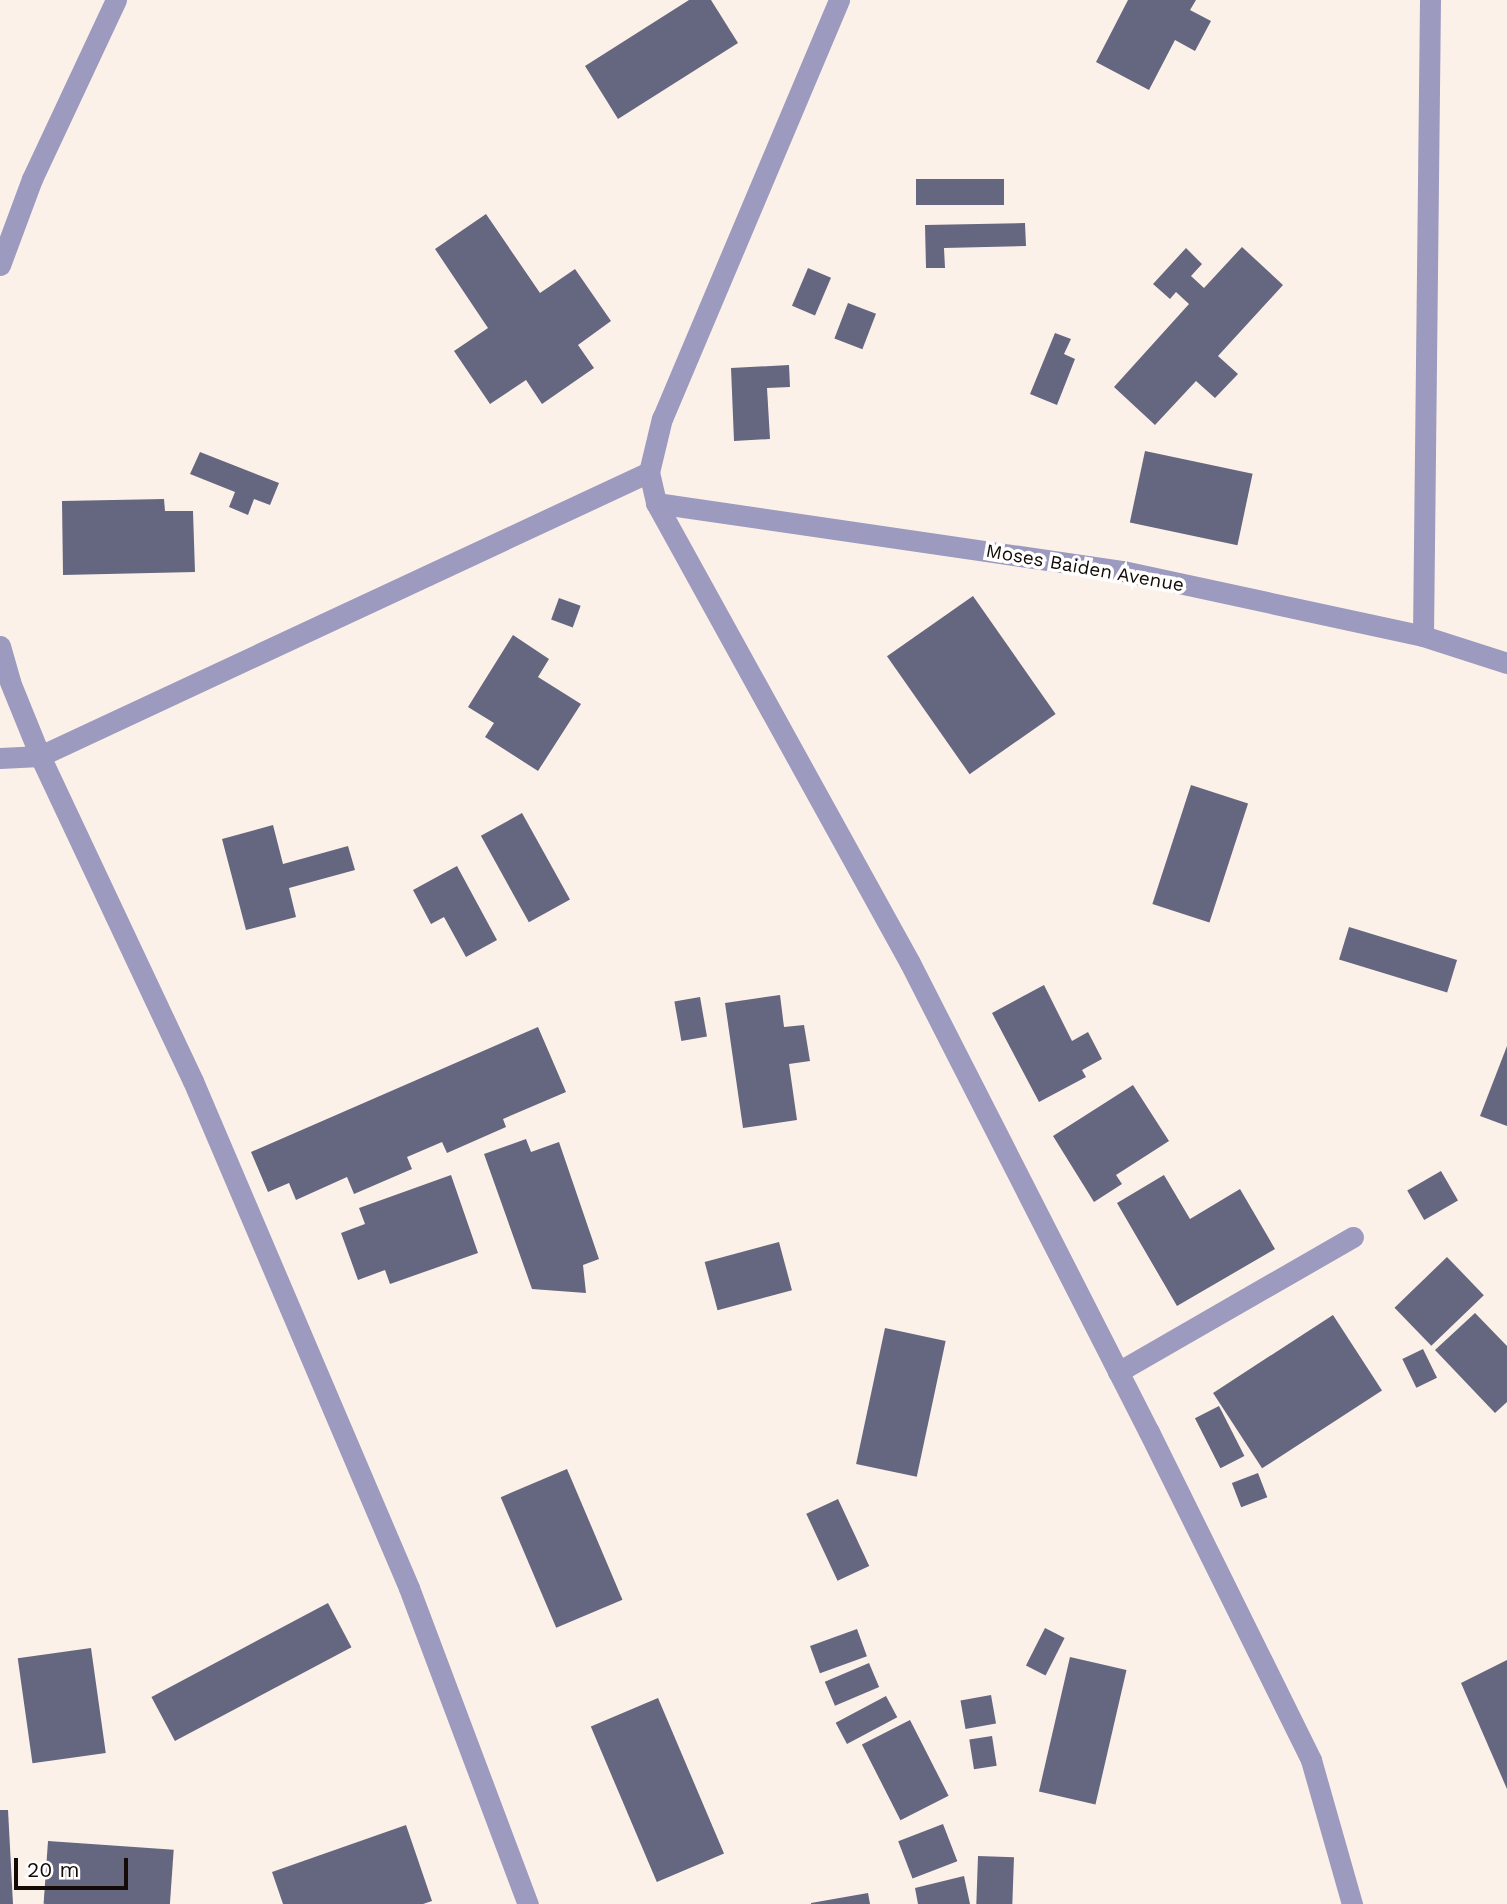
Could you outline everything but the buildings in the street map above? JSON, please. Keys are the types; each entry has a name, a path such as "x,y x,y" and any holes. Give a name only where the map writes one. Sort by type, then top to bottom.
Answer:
{"street":[{"path":"0,265 32,179 117,0"},
{"path":"839,0 662,418 649,472 656,503 910,963 1311,1760 1352,1904"},
{"path":"1423,636 1430,0"},
{"path":"0,758 40,757 649,472"},
{"name":"Moses Baiden Avenue","path":"656,503 1123,571 1423,636 1507,663"},
{"path":"0,646 10,682 40,757 193,1081 408,1588 528,1904"},
{"path":"1118,1372 1353,1237"}]}
